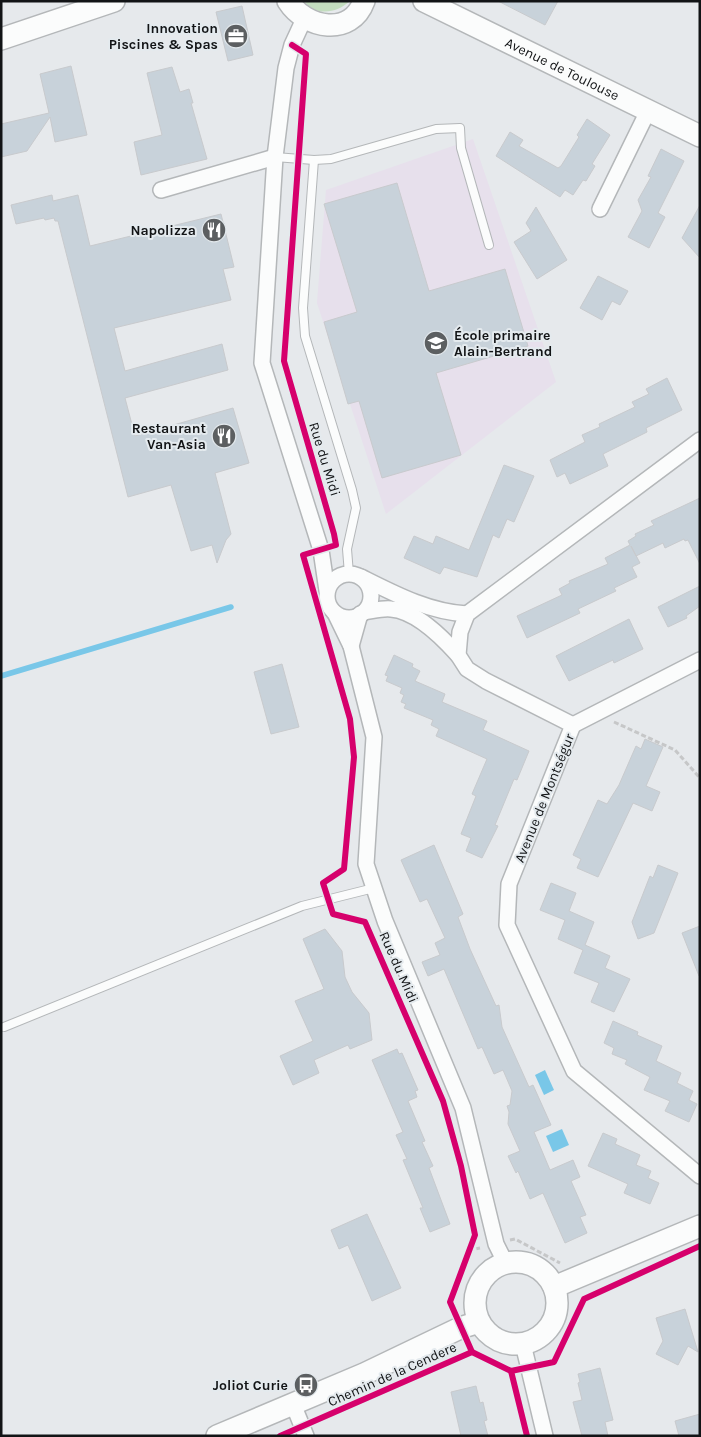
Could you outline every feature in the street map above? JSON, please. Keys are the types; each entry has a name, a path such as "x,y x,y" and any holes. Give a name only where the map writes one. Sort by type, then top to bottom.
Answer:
{"street":[{"path":"1,39 114,1"},
{"path":"288,1 297,14 304,19 318,24 340,23 354,16 367,2"},
{"name":"Avenue de Toulouse","path":"424,1 700,136"},
{"name":"Rue du Midi","path":"304,19 292,45 286,68 275,157 262,363 321,550 327,600 351,646 374,737 366,864 385,921 463,1108 500,1253"},
{"path":"600,209 648,111"},
{"path":"160,190 275,157"},
{"path":"458,654 460,632 467,614 700,440"},
{"name":"Rue du Midi","path":"321,550 370,591 370,602 362,613 351,646"},
{"path":"327,591 332,581 352,575 426,607 449,613 467,614"},
{"name":"Avenue de Montségur","path":"362,613 390,609 409,614 448,644 458,654 467,668 486,681 573,725 509,884 507,925 574,1072 700,1176"},
{"path":"334,612 344,617 362,613"},
{"path":"573,725 700,660"},
{"path":"563,1283 534,1265 500,1253 478,1286 475,1310 479,1322 490,1335 498,1340 506,1343 523,1344 542,1335 555,1318 557,1297 563,1283 700,1226"},
{"name":"Chemin de la Cendere","path":"217,1436 364,1374 460,1328 479,1322"},
{"path":"523,1344 545,1436"},
{"path":"293,1404 306,1436"}],"lane":[{"path":"275,157 314,160 331,159 436,129 460,128 461,148 489,246"},
{"path":"314,160 303,308 305,336 356,508 347,549 352,575"},
{"path":"4,1027 302,906 374,888"}],"path":[{"path":"594,713 675,750 700,778"},
{"path":"469,1250 500,1253 514,1239 566,1265 563,1283"},
{"path":"466,1258 472,1242"}],"shaded area":[{"name":"École primaire Alain-Bertrand","path":"473,139 556,382 386,514 317,303 326,190"}],"green space":[{"path":"304,1 350,1 339,8 327,12 314,9"}],"water":[{"path":"545,1070 554,1090 544,1095 535,1075"},
{"path":"562,1129 569,1145 553,1152 546,1136"}],"building":[{"path":"498,1 558,1 545,25"},
{"path":"242,6 253,55 228,61 216,12"},
{"path":"71,66 87,135 55,142 50,117 27,151 1,157 1,124 49,113 40,74"},
{"path":"172,67 180,92 189,89 193,103 191,103 207,159 141,175 134,142 162,135 147,73"},
{"path":"587,119 610,135 592,164 595,166 586,181 583,180 573,195 565,190 560,197 496,156 510,132 523,140 519,146 558,168 579,137 577,135"},
{"path":"661,149 684,161 658,213 665,217 649,248 628,237 642,211 638,200 651,177 648,176"},
{"path":"397,183 429,291 505,269 528,346 436,373 461,455 382,478 359,401 348,404 324,322 357,312 324,204"},
{"path":"52,195 53,201 78,195 90,246 221,214 234,267 223,269 231,300 114,328 125,371 222,344 228,370 125,398 135,436 233,408 249,463 215,473 231,534 226,540 217,563 212,545 191,551 171,485 128,497 58,221 55,221 54,218 45,220 44,218 16,224 11,205"},
{"path":"700,205 700,258 682,238"},
{"path":"536,207 567,260 537,279 514,242 531,231 526,223"},
{"path":"598,276 628,291 620,305 612,301 602,320 580,308"},
{"path":"667,378 682,410 646,428 647,432 603,454 608,466 570,484 565,473 557,477 550,460 585,442 582,435 600,427 599,424 635,407 632,402 649,394 646,389"},
{"path":"504,465 534,476 514,522 507,519 499,538 493,535 477,577 444,567 440,574 404,558 414,536 433,544 436,536 469,550"},
{"path":"700,498 700,564 688,540 685,541 684,539 665,548 663,543 636,556 640,563 632,567 637,577 614,588 616,591 578,609 580,613 527,638 517,616 562,595 559,589 570,583 569,581 608,564 605,558 630,545 628,541 636,536 635,534 654,525 651,521"},
{"path":"700,586 700,606 686,616 687,618 668,627 658,607"},
{"path":"629,619 643,649 614,663 613,660 569,681 556,656"},
{"path":"394,655 413,664 412,667 420,671 415,681 445,694 442,702 487,721 483,730 529,751 517,780 514,779 495,825 498,826 482,858 466,851 471,838 461,834 476,796 472,794 487,759 436,736 439,729 431,725 433,720 404,708 406,704 401,702 404,695 400,693 402,688 386,681 388,676 385,675"},
{"path":"282,664 299,727 271,734 254,672"},
{"path":"645,739 663,747 646,786 660,792 652,811 633,803 598,877 577,868 581,859 573,855 598,800 607,804 619,785 636,746 641,749"},
{"path":"434,845 463,914 458,917 470,949 496,1006 499,1005 502,1027 529,1087 533,1085 551,1125 534,1132 550,1170 573,1160 580,1177 571,1181 586,1215 580,1217 587,1233 565,1243 543,1193 530,1199 518,1171 516,1173 508,1156 520,1151 508,1124 509,1112 507,1106 510,1105 512,1091 503,1070 494,1074 482,1047 478,1049 444,969 428,976 422,962 440,955 435,943 445,938 427,899 420,902 401,860"},
{"path":"658,865 678,873 654,933 638,939 632,922 650,876 653,878"},
{"path":"551,883 576,893 569,911 594,922 585,945 610,956 605,968 630,979 614,1012 591,1002 599,983 574,973 583,950 558,939 565,920 540,910"},
{"path":"700,926 700,975 699,976 682,933"},
{"path":"325,929 342,951 345,977 352,992 369,1013 372,1040 350,1049 348,1045 314,1060 319,1073 293,1085 280,1056 313,1041 295,1001 324,989 303,939"},
{"path":"613,1021 638,1032 637,1035 662,1046 656,1061 681,1073 677,1083 693,1091 689,1100 697,1104 689,1122 665,1111 670,1101 644,1090 650,1077 625,1064 627,1060 612,1054 614,1048 604,1043"},
{"path":"397,1049 399,1054 402,1053 418,1090 415,1091 417,1097 408,1101 425,1141 422,1142 433,1166 429,1168 450,1224 430,1232 420,1208 423,1208 403,1160 407,1159 396,1135 403,1132 372,1060"},
{"path":"603,1133 617,1139 615,1144 640,1155 636,1165 651,1171 648,1178 659,1183 650,1204 624,1193 628,1184 588,1166"},
{"path":"367,1214 401,1288 372,1301 348,1245 339,1249 331,1230"},
{"path":"685,1309 698,1352 688,1346 678,1365 656,1354 663,1341 656,1318"},
{"path":"600,1368 613,1420 605,1422 608,1436 582,1436 573,1402 582,1400 578,1374"},
{"path":"476,1386 480,1403 483,1402 487,1420 484,1421 488,1436 461,1436 451,1392"},
{"path":"700,1414 700,1436 679,1436 675,1421"}],"waterway":[{"path":"1,676 231,607"}],"cycle path":[{"path":"292,45 306,54 284,361 336,545 303,555 350,719 354,757 344,869 323,883 333,914 365,922 443,1101 461,1166 475,1235 450,1302 472,1352"},
{"path":"472,1352 511,1371 554,1362 584,1299 700,1246"},
{"path":"280,1436 472,1352"},
{"path":"511,1371 527,1436"}],"place":[{"name":"Innovation Piscines & Spas","path":"236,36"},
{"name":"Napolizza","path":"214,230"},
{"name":"École primaire Alain-Bertrand","path":"436,343"},
{"name":"Restaurant Van-Asia","path":"224,436"},
{"name":"Joliot Curie","path":"306,1385"}]}
